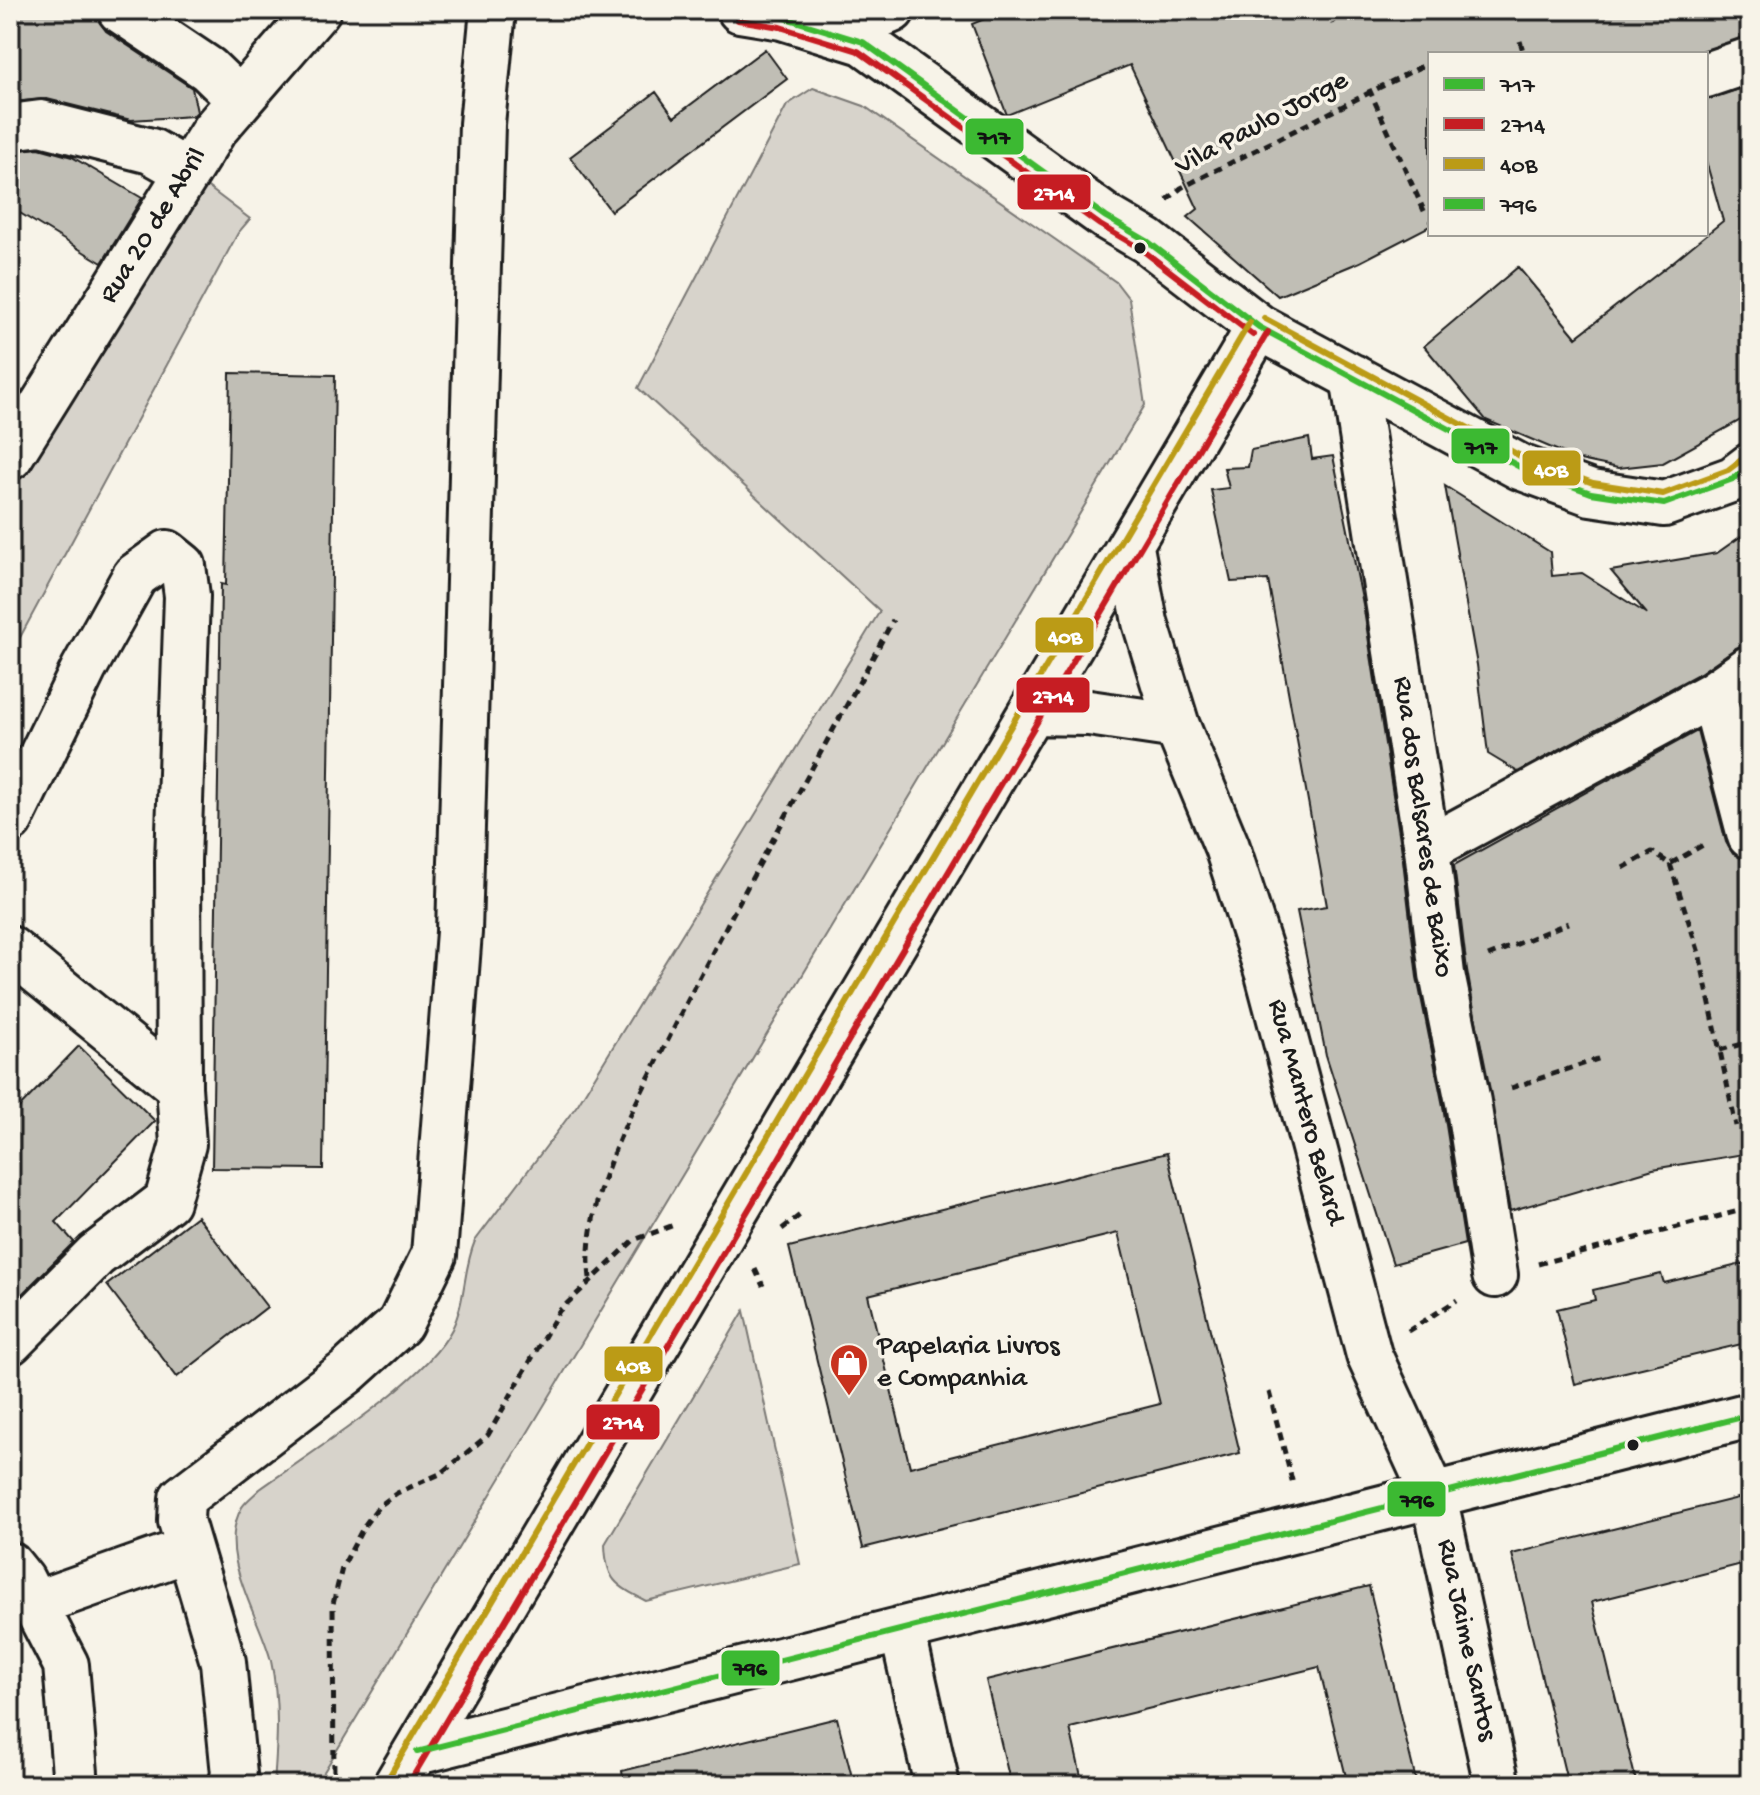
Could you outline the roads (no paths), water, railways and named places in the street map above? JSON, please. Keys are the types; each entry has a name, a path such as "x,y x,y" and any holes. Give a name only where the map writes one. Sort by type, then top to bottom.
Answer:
{"street":[{"path":"120,10 208,69 240,100"},
{"name":"Rua 20 de Abril","path":"10,457 214,130 318,10"},
{"path":"231,1785 234,1774 223,1662 181,1521 182,1498 347,1372 400,1324 434,1255 459,932 482,124 493,10"},
{"path":"740,10 782,17 877,19 1130,232 1259,327 1520,467 1591,493 1664,504 1733,479 1750,466"},
{"path":"1708,74 1750,60"},
{"path":"10,127 41,123 54,126 151,151 188,172"},
{"path":"407,1768 718,1237 1259,327"},
{"name":"Rua dos Balsares de Baixo","path":"1353,377 1427,849 1442,974 1468,1102 1495,1275"},
{"name":"Rua Mantero Belard","path":"1131,547 1145,622 1177,726 1227,847 1268,974 1369,1355 1434,1496"},
{"path":"10,820 84,668 135,576 167,553 183,566 187,596 178,861 179,1087 183,1144 167,1201 96,1255 10,1342"},
{"path":"1427,849 1713,694 1750,668"},
{"path":"1713,694 1748,828"},
{"path":"1031,712 1089,713 1177,726"},
{"path":"10,949 179,1087"},
{"path":"407,1768 902,1629 1750,1415"},
{"name":"Rua Jaime Santos","path":"1434,1496 1497,1785"},
{"path":"34,1604 189,1549"},
{"path":"10,1565 66,1665 76,1785"},
{"path":"902,1629 937,1785"}],"place":[{"name":"Papelaria Livros e Companhia","path":"849,1397"}]}
